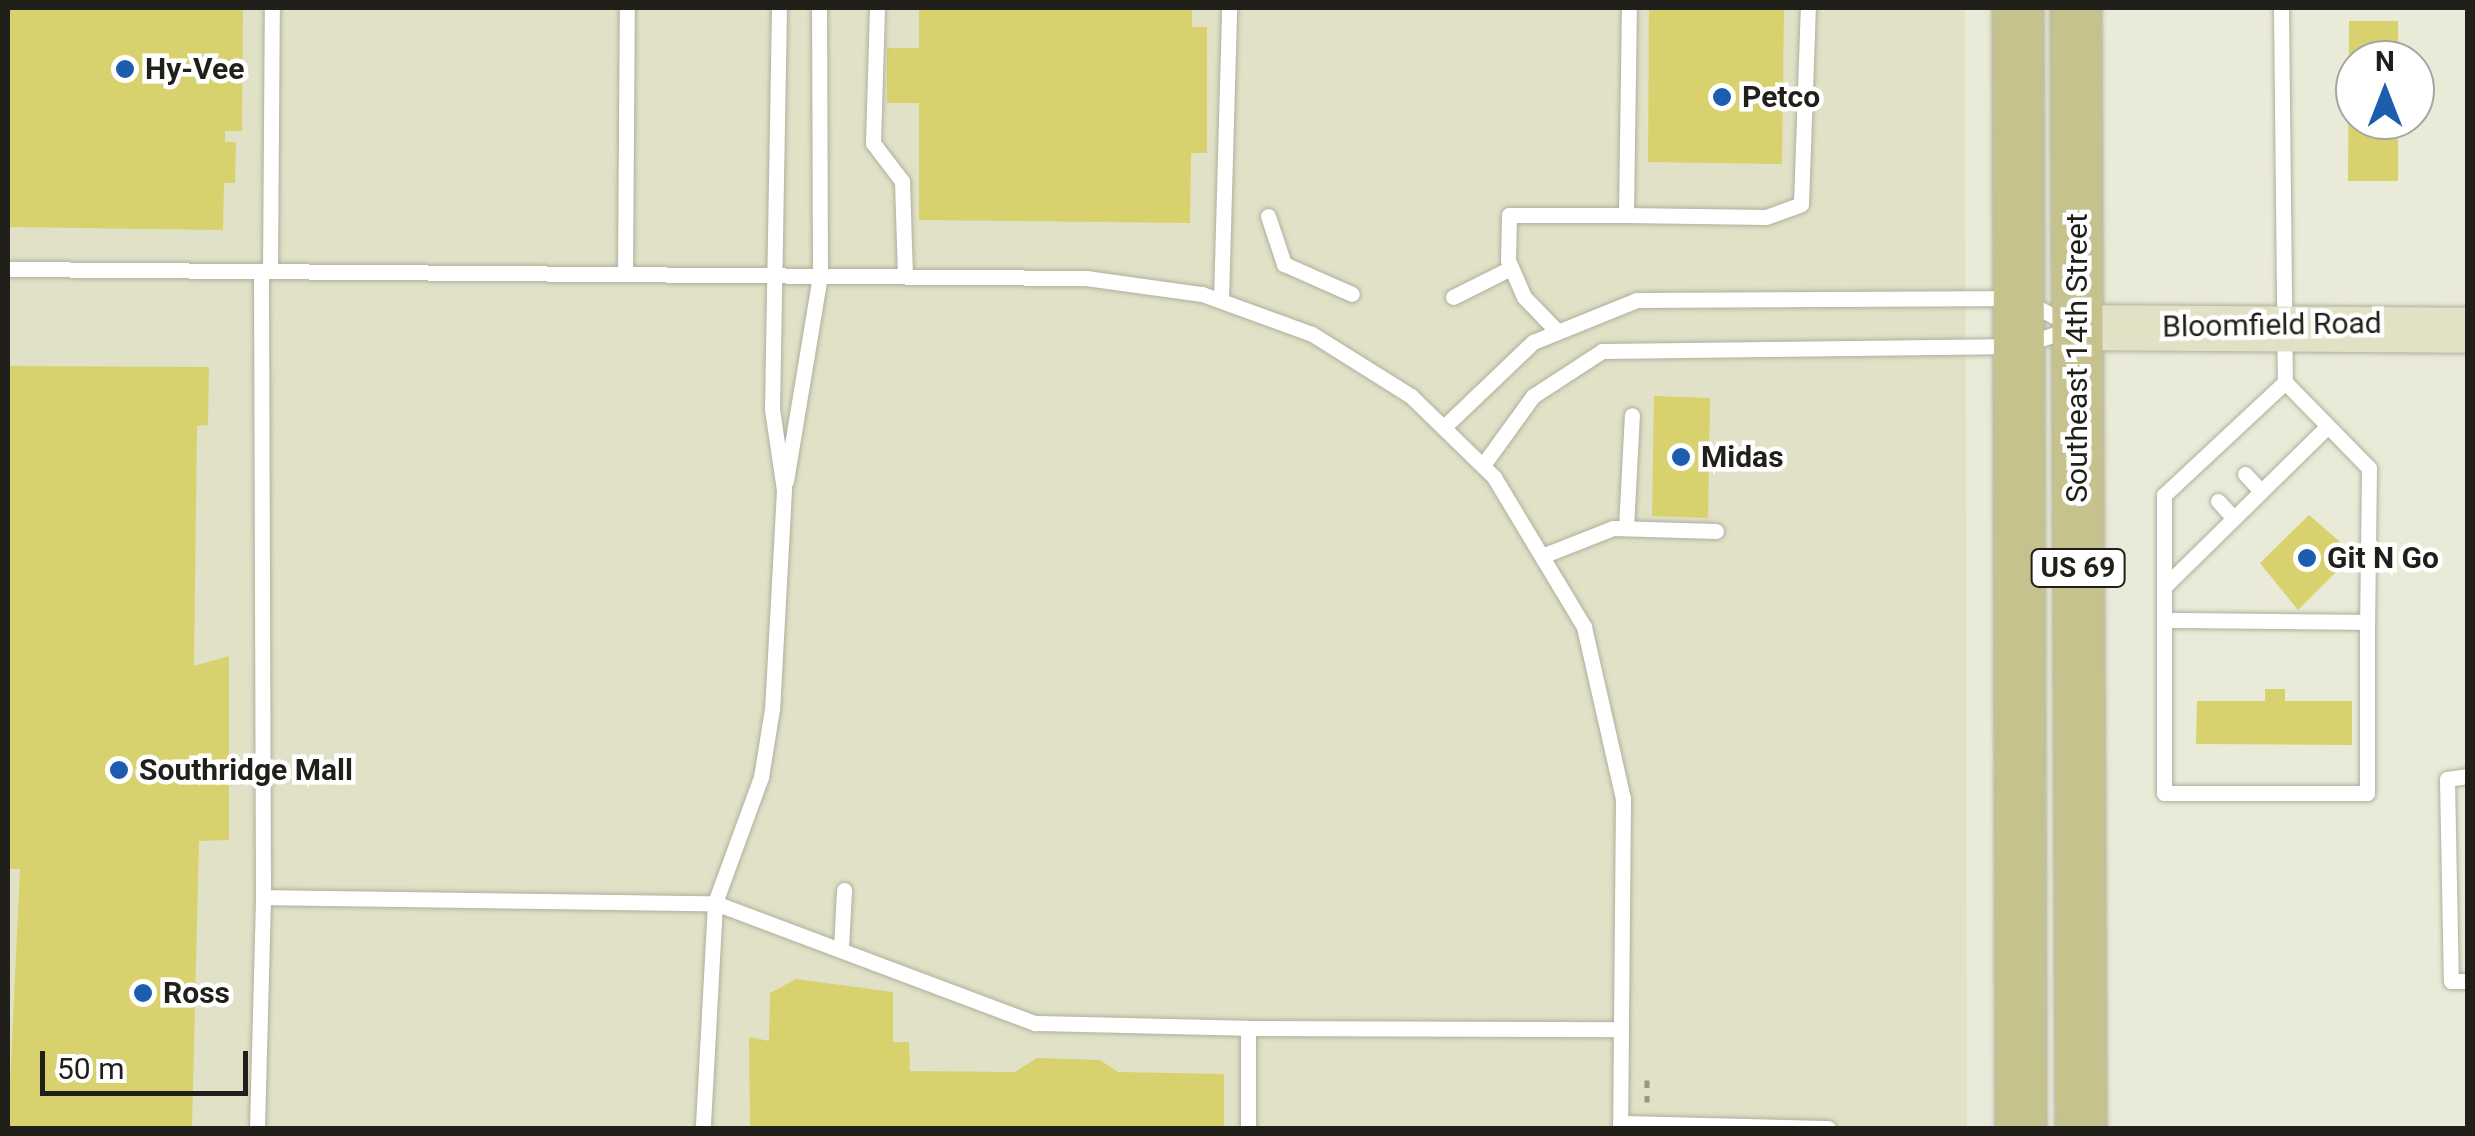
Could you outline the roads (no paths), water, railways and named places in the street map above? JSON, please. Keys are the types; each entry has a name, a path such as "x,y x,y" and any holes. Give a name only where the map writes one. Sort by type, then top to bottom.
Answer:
{"main road":[{"name":"Southeast 14th Street","path":"2018,8 2021,1128"},
{"name":"Southeast 14th Street","path":"2076,8 2082,1128"}],"street":[{"name":"Bloomfield Road","path":"2076,327 2287,324 2468,330"}],"lane":[{"path":"257,1128 272,8"},
{"path":"624,274 627,8"},
{"path":"778,8 772,408 784,490"},
{"path":"704,1128 715,903 762,777 784,490 820,276 820,8"},
{"path":"877,8 873,143 902,182 905,276"},
{"path":"1221,300 1229,8"},
{"path":"1626,215 1629,8"},
{"path":"1556,330 1511,268 1508,216 1766,217 1800,204 1808,8"},
{"path":"2281,8 2287,324 2284,382 2222,450 2193,477 2164,495 2164,793 2367,794 2369,468 2284,382"},
{"path":"1268,216 1284,264 1352,294"},
{"path":"1454,297 1511,268"},
{"path":"8,269 1086,278 1221,300 1363,363 1444,427 1483,466 1547,554 1584,627 1616,740 1620,1126 1828,1128"},
{"path":"1444,427 1556,330 1637,300 2076,327"},
{"path":"1483,466 1533,396 1602,351 2019,322 2076,327"},
{"path":"1626,528 1632,416"},
{"path":"2164,586 2327,427"},
{"path":"2245,474 2261,491"},
{"path":"2218,501 2234,518"},
{"path":"1547,554 1626,528 1716,532"},
{"path":"2164,620 2367,622"},
{"path":"2468,776 2447,779 2451,981 2468,981"},
{"path":"842,948 844,890"},
{"path":"263,897 715,903 1035,1023 1621,1029"},
{"path":"1248,1028 1248,1128"}],"place":[{"name":"Hy-Vee","path":"125,69"},
{"name":"Petco","path":"1722,97"},
{"name":"Midas","path":"1681,457"},
{"name":"Git N Go","path":"2307,558"},
{"name":"Southridge Mall","path":"119,770"},
{"name":"Ross","path":"143,993"}]}
